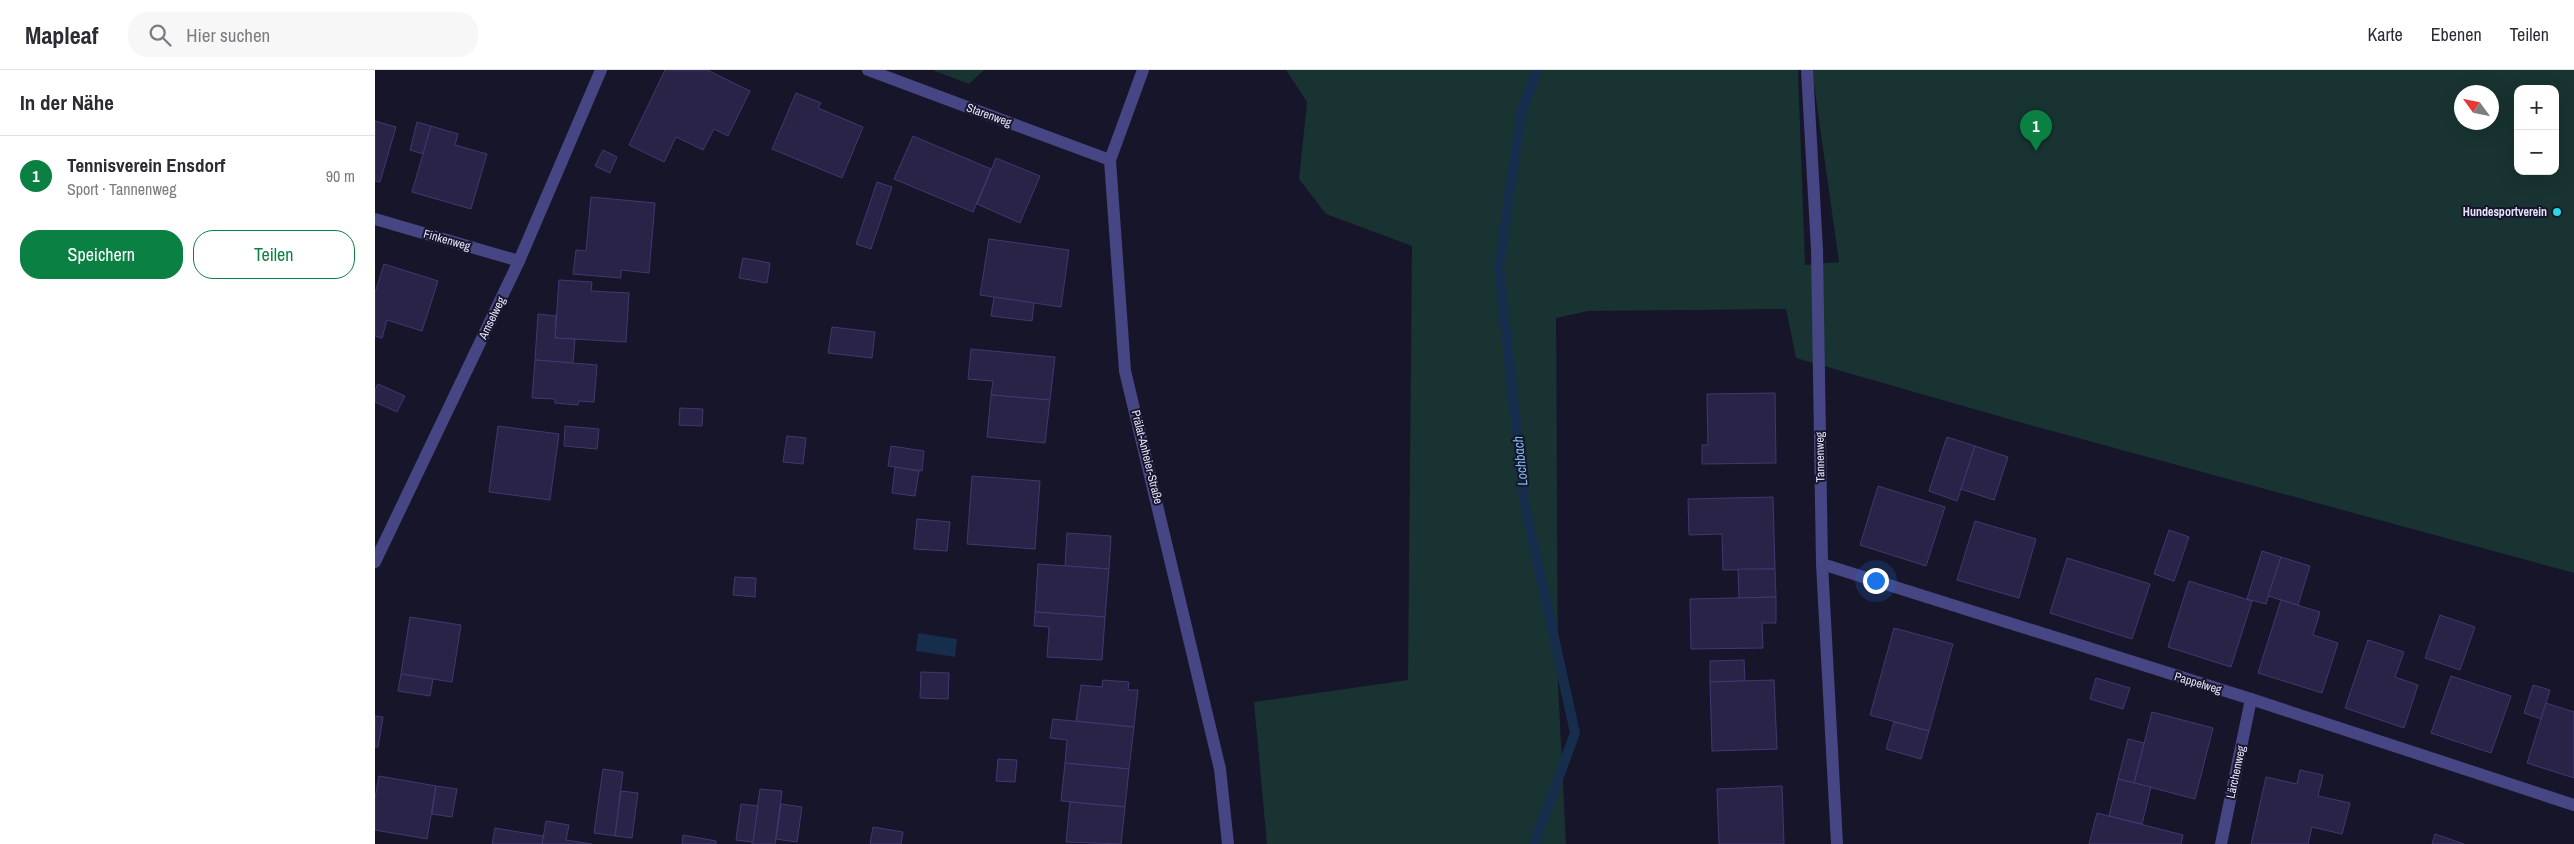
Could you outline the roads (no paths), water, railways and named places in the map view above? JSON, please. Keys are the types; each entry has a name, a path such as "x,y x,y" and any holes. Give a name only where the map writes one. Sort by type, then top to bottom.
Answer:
{"street":[{"name":"Amselweg","path":"375,562 381,534 519,261 601,70"},
{"name":"Starenweg","path":"868,70 1110,160"},
{"name":"Prälat-Anheier-Straße","path":"1143,70 1110,160 1125,371 1220,769 1228,844"},
{"name":"Tannenweg","path":"1807,70 1817,250 1822,564 1837,844"},
{"name":"Finkenweg","path":"375,219 519,261"},
{"name":"Pappelweg","path":"1822,564 2251,699 2574,805"},
{"name":"Lärchenweg","path":"2221,844 2251,699"}],"water":[{"path":"918,633 957,639 955,657 916,651"}],"waterway":[{"name":"Lochbach","path":"1534,844 1575,733 1524,500 1499,267 1521,114 1537,70"}],"place":[{"name":"Tennisverein Ensdorf","path":"2036,151"},
{"name":"Hundesportverein","path":"2557,212"}]}
